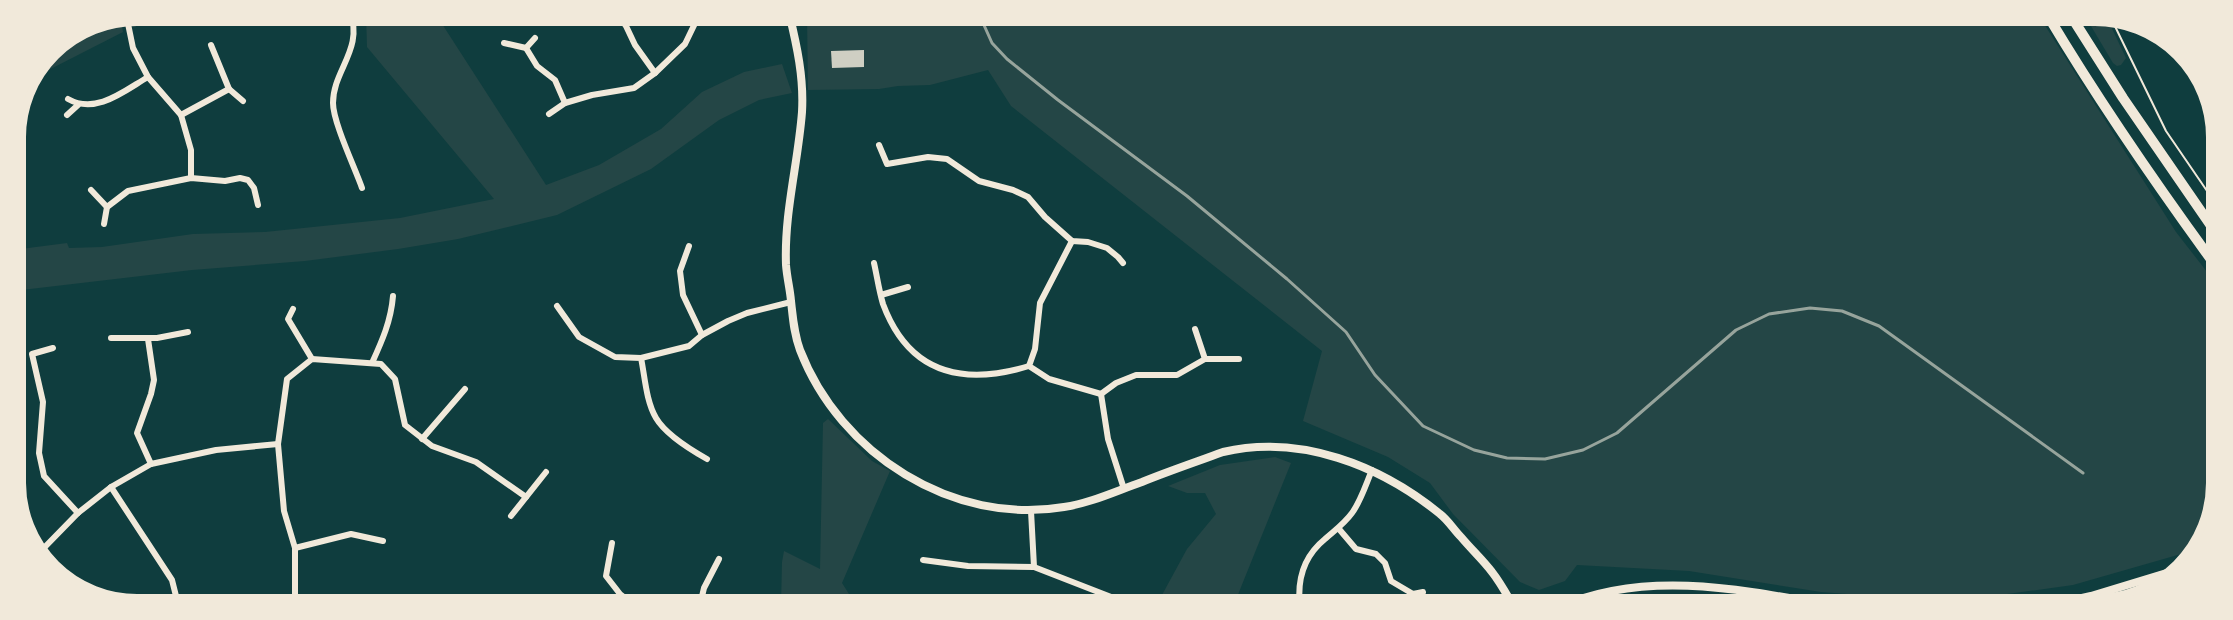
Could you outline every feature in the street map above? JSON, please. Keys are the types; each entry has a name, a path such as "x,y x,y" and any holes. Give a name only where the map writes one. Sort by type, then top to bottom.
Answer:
{"highway":[{"path":"2052,22 2108,111 2177,214 2210,258"},
{"path":"2075,22 2123,98 2210,224"}],"street":[{"path":"352,22 354,32 352,48 336,86 333,103 362,188"},
{"path":"623,22 635,45 656,73"},
{"path":"549,114 565,103 592,95 634,88 656,73 685,44 696,22"},
{"path":"791,22 802,77 802,112 785,233 792,323 812,377 846,427 866,445 904,474 936,491 997,509 1031,510 1065,507 1124,489 1237,448 1270,446 1338,457 1372,470 1441,515 1492,572 1508,597"},
{"path":"128,23 133,48 148,77 181,115 191,150 191,178"},
{"path":"526,48 535,38"},
{"path":"504,43 526,48 537,66 555,80 565,103"},
{"path":"211,45 228,89 243,101"},
{"path":"68,99 78,105 103,103 148,77"},
{"path":"181,115 228,89"},
{"path":"68,115 78,105"},
{"path":"879,145 887,164 928,157 947,159 979,182 1004,187 1028,197 1045,217 1072,241 1088,242 1107,248 1123,263"},
{"path":"104,224 107,207 128,191 191,178 225,181 240,178 248,180 254,188 258,204"},
{"path":"91,190 107,207"},
{"path":"1029,366 1035,349 1040,303 1072,241"},
{"path":"689,246 680,271 683,295 702,335"},
{"path":"874,263 881,295 897,333 908,348 926,361 944,370 965,375 987,376 1029,366 1050,379 1101,394"},
{"path":"881,295 908,287"},
{"path":"372,363 386,332 392,312 393,296"},
{"path":"557,306 579,337 615,357 641,358 689,346 702,335 747,313 791,302"},
{"path":"293,309 288,319 312,359"},
{"path":"1195,329 1205,359"},
{"path":"111,338 148,339 188,332"},
{"path":"148,339 154,380 137,433 151,464"},
{"path":"53,348 32,354 43,402 39,453 44,476 78,513"},
{"path":"641,358 648,394 656,418 684,447 707,459"},
{"path":"296,598 295,548 284,512 278,444 288,379 312,359 381,364 395,379 405,425 432,446 476,462 526,497"},
{"path":"1101,394 1116,383 1136,375 1178,375 1205,359 1239,359"},
{"path":"422,439 465,389"},
{"path":"1101,394 1108,439 1124,489"},
{"path":"43,549 78,513 111,487 151,464 216,450 278,444"},
{"path":"1298,597 1302,570 1312,552 1324,539 1339,529 1354,512 1372,470"},
{"path":"511,516 546,472"},
{"path":"111,487 172,580 176,598"},
{"path":"1031,510 1034,567"},
{"path":"1339,529 1356,549 1376,554 1385,563 1391,581 1413,594 1423,592"},
{"path":"295,548 351,534 383,541"},
{"path":"612,543 606,576 625,598"},
{"path":"702,598 704,588 719,559"},
{"path":"923,560 968,566 1034,567 1112,598"},
{"path":"2086,597 2167,573"},
{"path":"1593,597 1614,591 1663,586 1701,586 1784,597"}],"path":[{"path":"2114,24 2166,131 2210,195"}],"shaded area":[{"path":"366,22 441,22 546,185 599,165 661,129 702,92 744,72 782,64 792,93 759,100 719,120 651,169 557,215 458,239 398,249 305,261 192,270 23,290 23,249 67,243 69,248 102,247 193,234 265,232 400,218 494,199 367,47"},
{"path":"807,22 2043,22 2176,232 2210,276 2210,498 2207,512 2202,527 2186,553 2073,585 1993,596 1887,597 1821,592 1689,571 1577,565 1565,581 1539,590 1520,582 1453,514 1430,483 1388,457 1303,421 1322,351 1011,106 988,70 930,85 879,89 808,90"},
{"path":"2089,22 2109,23 2126,58 2121,65 2117,66"},
{"path":"121,23 123,32 43,73 67,46 93,31"},
{"path":"828,419 872,461 890,471 842,583 851,598 781,598 784,551 820,569 823,423"},
{"path":"1275,457 1291,463 1237,597 1161,597 1187,549 1216,514 1205,493 1187,493 1168,486 1220,465"}],"building":[{"path":"864,50 864,67 832,68 831,51"}],"railway":[{"path":"983,22 992,43 1007,59 1187,196 1287,279 1346,332 1375,375 1423,426 1474,450 1507,458 1545,459 1583,450 1617,433 1736,330 1769,314 1810,308 1842,311 1879,326 2083,473"}]}
